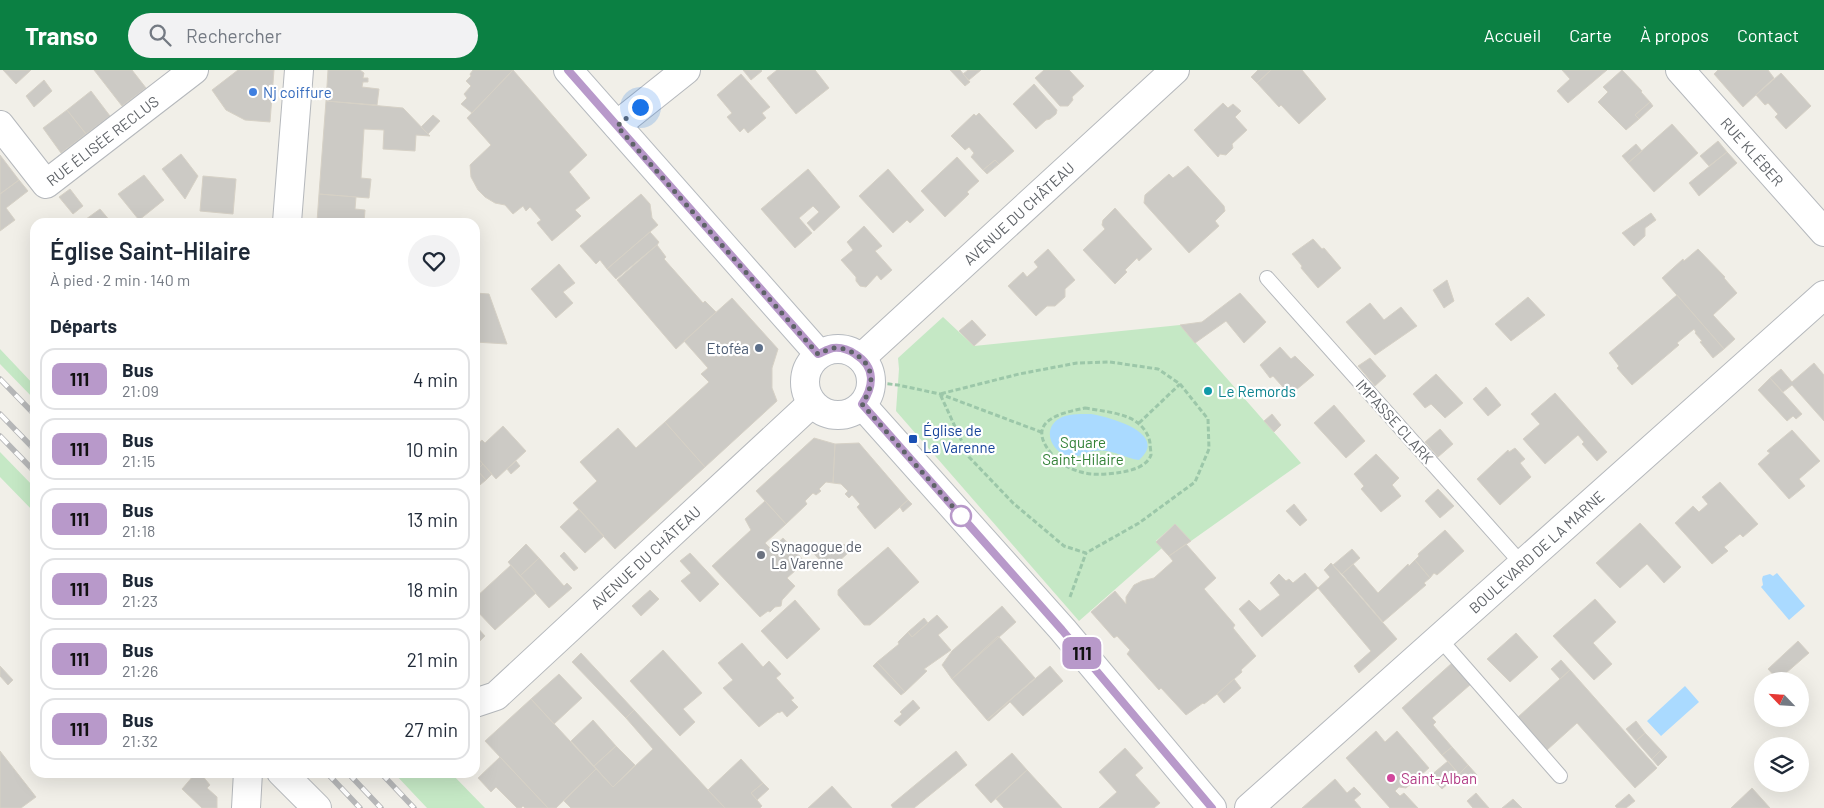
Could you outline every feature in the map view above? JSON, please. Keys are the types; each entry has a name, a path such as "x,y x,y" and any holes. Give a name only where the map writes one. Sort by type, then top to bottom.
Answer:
{"street":[{"name":"RUE ÉLISÉE RECLUS","path":"0,125 46,184 194,70"},
{"path":"287,218 299,70"},
{"path":"568,70 818,354"},
{"path":"617,126 686,70"},
{"name":"AVENUE DU CHÂTEAU","path":"865,381 1175,70"},
{"name":"RUE KLÉBER","path":"1680,70 1824,232"},
{"name":"BOULEVARD DE LA MARNE","path":"1249,808 1824,295"},
{"path":"865,381 851,413 837,415 824,412 812,403 806,392 804,378 809,364 818,354 833,348 848,350 865,381 1058,625 1212,808"},
{"name":"AVENUE DU CHÂTEAU","path":"480,701 496,696 812,403"},
{"path":"246,808 248,778"},
{"path":"287,778 317,808"}],"lane":[{"name":"IMPASSE CLARK","path":"1267,278 1522,564"},
{"path":"1439,638 1560,776"}],"path":[{"path":"940,394 1019,374 1078,363 1110,362 1158,369 1180,384 1208,420 1209,449 1195,482 1139,523 1086,553 1077,581 1058,625"},
{"path":"865,381 898,384 940,394 1041,432"},
{"path":"1139,423 1180,384"},
{"path":"940,394 969,457 1013,502 1064,546 1086,553"},
{"path":"1085,408 1117,413 1139,423 1149,436 1151,454 1144,464 1130,471 1108,474 1081,472 1057,462 1042,442 1041,432 1047,422 1065,412 1085,408"}],"green space":[{"name":"Square Saint-Hilaire","path":"943,317 974,346 1180,325 1301,463 1191,541 1175,524 1156,541 1162,548 1079,621 896,411 898,358"},
{"path":"0,349 30,381 30,395 0,364"},
{"path":"0,452 30,483 30,508 0,477"},
{"path":"399,778 456,778 485,808 427,808"}],"water":[{"path":"1074,414 1091,414 1133,428 1142,434 1147,442 1147,450 1139,460 1100,450 1071,457 1063,454 1054,446 1051,441 1050,430 1057,420"},
{"path":"1777,573 1805,606 1789,620 1761,587 1763,585 1763,576 1770,574 1773,576"},
{"path":"1685,686 1699,702 1661,736 1647,721"}],"building":[{"path":"3,70 31,70 16,84"},
{"path":"94,70 132,70 146,88 122,106"},
{"path":"238,70 274,70 270,122 245,120 226,110 212,90"},
{"path":"328,70 360,70 364,73 363,78 368,78 368,82 363,82 362,87 379,89 377,105 326,101"},
{"path":"473,70 513,70 472,113 461,104 467,98 464,94 471,86 466,81 471,76 470,74"},
{"path":"513,70 587,155 569,172 590,198 575,210 581,216 552,241 537,223 541,220 530,207 526,211 523,206 513,214 505,205 495,203 485,197 478,190 471,177 470,165 491,145 467,118"},
{"path":"743,70 761,70 762,71 751,80"},
{"path":"777,70 815,70 829,88 796,114 767,78"},
{"path":"950,70 960,70 970,82 965,86"},
{"path":"968,70 981,70 969,80 963,74"},
{"path":"1044,70 1069,70 1084,86 1072,97 1073,100 1068,106 1060,106 1035,78"},
{"path":"1258,70 1271,70 1257,83 1251,77"},
{"path":"1271,70 1302,70 1326,99 1299,124 1281,105 1279,107 1257,83"},
{"path":"1562,70 1607,70 1568,103 1557,91 1570,79"},
{"path":"1622,70 1650,102 1635,115 1639,119 1626,130 1598,102 1608,92 1603,87"},
{"path":"1718,70 1768,70 1774,78 1743,107 1714,74"},
{"path":"1781,73 1811,106 1786,129 1775,117 1778,114 1768,103 1765,105 1756,95"},
{"path":"741,74 770,107 762,113 766,118 748,133 744,128 740,132 727,117 732,113 717,95"},
{"path":"44,80 52,91 34,107 26,96"},
{"path":"1034,84 1057,110 1056,114 1036,129 1013,104"},
{"path":"91,91 110,116 86,134 67,110"},
{"path":"326,101 403,108 430,136 416,135 415,151 383,149 384,130 364,129 361,178 371,179 369,198 319,194"},
{"path":"1650,102 1653,106 1639,119 1635,115"},
{"path":"1223,103 1228,108 1233,104 1241,111 1235,117 1247,130 1232,144 1233,148 1226,155 1220,154 1218,157 1194,130"},
{"path":"67,110 86,134 61,153 43,128"},
{"path":"979,113 1014,151 999,164 995,160 983,170 971,157 974,153 969,147 965,150 951,136 974,114 976,116"},
{"path":"433,115 440,121 428,134 421,127"},
{"path":"1672,124 1698,153 1654,192 1628,163"},
{"path":"1718,141 1727,152 1709,166 1700,156"},
{"path":"1636,144 1642,151 1628,163 1622,156"},
{"path":"1727,152 1737,163 1699,196 1689,183"},
{"path":"181,154 198,176 185,199 162,169"},
{"path":"0,155 19,180 0,194"},
{"path":"957,157 979,181 967,192 969,194 945,217 921,191"},
{"path":"995,160 999,164 987,174 983,170"},
{"path":"1188,166 1224,206 1225,211 1215,221 1219,226 1189,253 1144,203 1145,195 1169,174 1173,178"},
{"path":"808,169 840,207 814,231 807,223 819,212 813,206 799,218 812,233 795,248 761,209"},
{"path":"888,169 924,210 910,223 907,220 893,233 859,196"},
{"path":"144,175 164,200 142,218 137,218 118,194"},
{"path":"203,176 236,179 233,214 200,211"},
{"path":"19,180 28,191 6,208 15,220 0,231 0,194"},
{"path":"70,189 83,206 73,214 59,197"},
{"path":"319,194 356,197 355,209 365,210 364,218 317,218"},
{"path":"641,194 650,204 652,218 658,225 607,269 600,260 596,264 580,246"},
{"path":"1115,208 1152,249 1139,261 1137,258 1115,284 1083,250 1105,229 1102,225 1103,220"},
{"path":"100,209 108,218 88,218"},
{"path":"1651,213 1656,220 1645,228 1645,236 1634,246 1622,233"},
{"path":"864,226 882,246 875,251 892,270 881,280 877,275 866,287 860,286 856,281 856,277 841,260 853,250 847,242"},
{"path":"650,232 659,242 657,245 616,279 607,269"},
{"path":"1313,239 1322,249 1324,248 1341,268 1318,288 1292,254"},
{"path":"657,245 666,257 664,259 703,303 705,301 716,312 676,349 617,280"},
{"path":"1048,249 1075,280 1065,289 1065,297 1055,306 1047,306 1036,316 1008,286 1023,272 1027,277 1038,267 1034,262"},
{"path":"1698,249 1725,277 1737,293 1713,315 1735,339 1724,349 1662,278 1683,259 1684,261"},
{"path":"559,264 575,283 563,292 573,303 556,318 531,289"},
{"path":"1447,280 1454,301 1444,308 1433,290"},
{"path":"480,293 489,294 507,344 480,342"},
{"path":"1240,293 1266,322 1244,343 1226,321 1195,343 1180,325 1202,322"},
{"path":"1677,295 1724,349 1713,358 1700,342 1702,341 1694,329 1677,343 1679,345 1632,385 1617,368 1619,366 1609,353"},
{"path":"1528,297 1545,315 1511,341 1495,324"},
{"path":"732,298 778,349 772,368 772,388 777,401 705,467 665,422 709,382 701,374 708,368 684,341"},
{"path":"1370,303 1384,320 1401,307 1417,326 1375,355 1346,322"},
{"path":"972,320 986,335 974,346 959,331"},
{"path":"1280,347 1291,359 1295,356 1314,375 1290,395 1273,376 1270,378 1260,365"},
{"path":"1370,358 1386,376 1375,386 1358,366"},
{"path":"1814,363 1824,375 1824,421 1792,385 1783,392 1770,378 1781,369 1792,382"},
{"path":"1436,374 1463,403 1445,418 1431,404 1425,408 1413,394"},
{"path":"1770,378 1802,414 1796,419 1793,416 1787,421 1758,390"},
{"path":"1486,387 1501,405 1488,416 1473,399"},
{"path":"1555,393 1607,452 1597,461 1582,444 1584,442 1578,435 1545,464 1523,439 1540,424 1531,414"},
{"path":"1334,405 1365,441 1346,458 1314,423"},
{"path":"1272,414 1281,425 1274,432 1264,421"},
{"path":"665,422 705,467 615,549 573,503 597,481 580,462 618,428 636,448"},
{"path":"503,426 526,451 496,479 480,461 480,442 482,440 485,443"},
{"path":"1440,429 1453,444 1438,457 1425,442"},
{"path":"1792,430 1820,461 1799,479 1805,486 1789,499 1758,464 1770,453 1767,451"},
{"path":"814,438 835,444 833,483 826,482 819,489 821,491 816,495 813,493 805,501 807,504 786,524 756,491"},
{"path":"859,443 908,500 875,529 857,507 860,504 852,495 849,498 845,494 848,491 841,484 833,483 835,444"},
{"path":"1515,448 1525,459 1520,463 1531,477 1500,505 1477,479 1508,450 1509,452"},
{"path":"1376,454 1399,478 1392,485 1401,496 1381,512 1361,489 1364,486 1354,474"},
{"path":"516,461 520,466 511,474 507,469"},
{"path":"483,464 492,474 486,480 480,473 480,467"},
{"path":"480,473 486,480 480,485"},
{"path":"1720,482 1758,524 1743,537 1740,534 1724,547 1728,551 1712,564 1675,523 1693,506 1699,512 1708,504 1702,497"},
{"path":"1438,489 1454,506 1440,518 1425,501"},
{"path":"908,500 912,504 903,512 900,507"},
{"name":"Synagogue de La Varenne","path":"765,501 786,524 765,543 771,549 783,538 805,562 787,578 795,586 782,600 781,606 775,607 760,617 712,566 751,530 745,519"},
{"path":"1294,504 1307,520 1300,526 1286,511"},
{"path":"579,509 604,536 585,553 560,527"},
{"path":"1640,523 1681,567 1664,583 1647,564 1620,588 1596,563"},
{"path":"1175,524 1191,541 1169,556 1156,542"},
{"path":"1445,530 1464,551 1437,575 1434,573 1430,578 1415,560 1419,556 1418,554"},
{"path":"804,543 830,544 857,545 829,570"},
{"path":"526,544 539,558 520,576 508,562"},
{"path":"1186,544 1216,578 1204,589 1235,625 1233,628 1256,656 1241,670 1242,672 1217,694 1186,715 1161,688 1159,690 1127,654 1130,650 1117,636 1114,638 1091,612 1115,591 1126,604 1126,597 1134,585 1154,578 1173,561 1169,556"},
{"path":"888,547 919,582 870,625 864,625 838,595 838,590"},
{"path":"1352,549 1360,558 1342,574 1333,565"},
{"path":"564,552 578,568 574,571 560,556"},
{"path":"690,553 719,584 700,602 681,581 691,573 680,561"},
{"path":"539,558 564,586 567,583 572,588 549,608 520,576"},
{"path":"1415,560 1430,578 1424,583 1426,585 1383,622 1342,574 1353,564 1378,593 1408,564 1409,566"},
{"path":"1331,563 1397,639 1359,673 1354,666 1371,651 1318,588 1330,577 1324,570"},
{"path":"511,565 536,593 495,630 480,614 480,593"},
{"path":"1305,573 1318,588 1262,637 1239,609 1249,600 1260,611 1280,595 1270,583 1279,574 1286,581 1289,579 1293,583"},
{"path":"650,590 659,599 641,616 632,606"},
{"path":"1595,599 1616,622 1593,643 1612,664 1594,680 1553,636"},
{"path":"795,600 820,629 787,659 761,631"},
{"path":"1002,606 1016,622 952,679 942,665 952,651"},
{"path":"937,615 948,627 938,635 951,650 924,669 927,671 905,692 877,662 899,644 898,642 908,632 912,637"},
{"path":"924,618 928,623 912,637 908,632"},
{"path":"480,630 485,636 480,641"},
{"path":"1516,633 1538,657 1510,682 1487,659"},
{"path":"998,636 1035,678 987,720 952,679"},
{"path":"1798,641 1809,653 1787,672 1771,672 1768,669"},
{"path":"742,643 763,667 769,661 781,674 776,678 794,698 791,700 798,707 787,717 782,711 778,712 759,727 723,688 733,680 718,663"},
{"path":"663,650 702,693 683,709 695,722 680,736 630,681"},
{"path":"581,653 634,710 626,718 572,662"},
{"path":"1561,660 1570,670 1560,679 1551,669"},
{"path":"877,662 905,692 901,695 873,666"},
{"path":"1452,663 1471,684 1432,718 1436,722 1433,725 1452,747 1442,755 1402,708"},
{"path":"0,666 13,680 8,685 0,676"},
{"path":"1050,666 1063,681 1023,716 1010,702 989,721 987,720"},
{"path":"1570,670 1657,768 1635,788 1577,723 1547,750 1518,717"},
{"path":"559,674 582,698 554,724 531,699"},
{"path":"1234,679 1241,688 1224,703 1217,694"},
{"path":"531,699 596,769 556,808 548,808 485,741"},
{"path":"913,700 920,708 900,726 894,721 902,714 900,712"},
{"path":"634,710 725,808 571,808 564,801 596,769 613,787 653,749 626,718"},
{"path":"593,720 616,746 594,766 571,741"},
{"path":"1636,721 1645,733 1636,741 1626,729"},
{"name":"Saint-Alban","path":"1376,731 1385,742 1397,731 1429,768 1406,788 1399,787 1395,791 1400,796 1404,793 1418,808 1390,808 1346,758"},
{"path":"1645,733 1661,750 1652,759 1636,741"},
{"path":"616,746 635,765 613,787 594,766"},
{"path":"1452,747 1468,765 1459,774 1442,755"},
{"path":"1125,748 1143,768 1135,775 1160,803 1154,808 1099,808 1117,792 1099,772"},
{"path":"1661,750 1667,757 1658,766 1652,759"},
{"path":"0,751 36,797 21,808 0,808"},
{"path":"956,751 967,765 914,808 893,808 891,805"},
{"path":"1012,753 1027,770 991,803 975,785"},
{"path":"500,757 548,808 525,808 523,806 517,808 496,787 491,792 478,778"},
{"path":"741,759 763,783 751,793 762,806 760,808 725,808 708,790"},
{"path":"1448,761 1459,774 1442,789 1430,776"},
{"path":"1468,765 1477,775 1467,783 1459,774"},
{"path":"1027,770 1062,808 1004,808 996,799"},
{"path":"191,778 204,778 210,785 207,788 217,797 217,808 202,808 182,789"},
{"path":"1335,779 1347,793 1354,787 1361,794 1354,800 1361,808 1302,808"},
{"path":"763,783 769,789 757,800 751,793"},
{"path":"832,786 852,808 808,808"},
{"path":"1752,788 1770,808 1731,808"},
{"path":"1476,793 1489,808 1473,808 1467,801"},
{"path":"1629,794 1635,801 1626,808 1617,808 1615,806"},
{"path":"1513,799 1522,808 1502,808"}],"railway":[{"path":"0,379 30,410"},
{"path":"0,414 30,445"},
{"path":"0,436 30,467"},
{"path":"332,778 360,808"},
{"path":"353,778 381,808"},
{"path":"386,778 414,808"}],"bus line":[{"name":"111","path":"568,70 818,354 833,348 848,350 862,358 867,365 872,382 869,394 862,404 1062,630 1212,808"}],"place":[{"name":"Nj coiffure","path":"253,92"},
{"name":"Etoféa","path":"759,348"},
{"name":"Le Remords","path":"1208,391"},
{"name":"Église de La Varenne","path":"913,439"},
{"name":"Synagogue de La Varenne","path":"761,555"},
{"name":"Saint-Alban","path":"1391,778"}],"route":[{"path":"640,107 617,126 818,354 833,348 848,350 862,358 867,365 872,382 869,394 862,404 961,516"}]}
